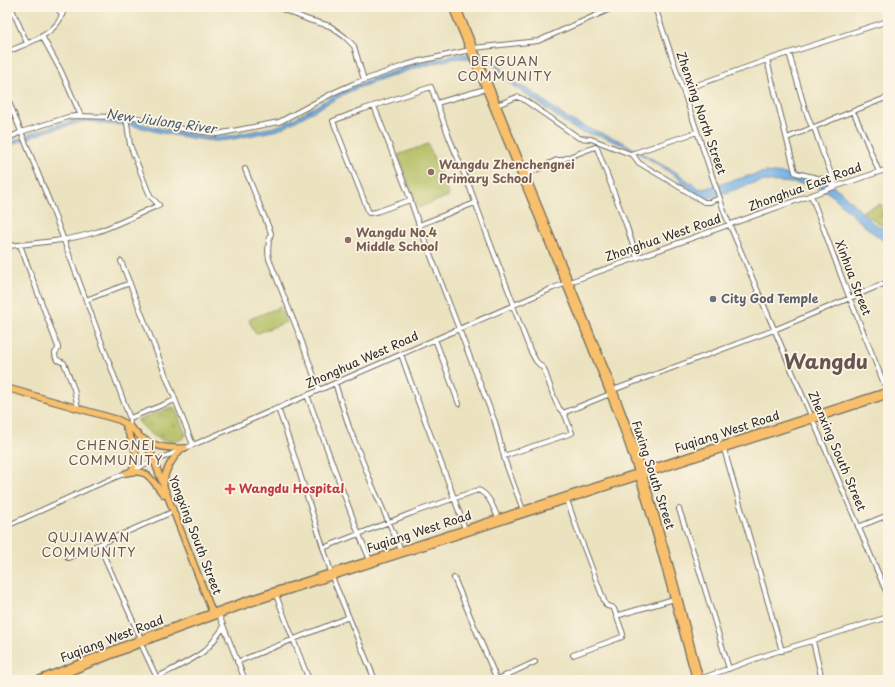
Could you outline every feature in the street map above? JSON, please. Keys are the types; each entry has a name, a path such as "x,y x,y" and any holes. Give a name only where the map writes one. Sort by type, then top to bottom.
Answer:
{"main road":[{"path":"452,7 497,105 567,283"},
{"path":"457,7 472,51"},
{"path":"477,62 486,89 567,283"},
{"name":"Fuxing South Street","path":"567,283 611,392 664,545 697,680"},
{"path":"7,388 119,420 152,444 183,449"},
{"path":"7,392 109,420 128,427 153,462"},
{"path":"812,418 888,392"},
{"name":"Fuqiang West Road","path":"213,615 276,595 370,560 523,510 724,449 812,418"},
{"name":"Fuqiang West Road","path":"38,680 213,615 332,575 567,500 640,474 812,418"},
{"path":"128,427 136,454 135,465 128,472"},
{"path":"136,432 150,451 153,462"},
{"path":"164,491 167,469 174,457 183,449"},
{"name":"Yongxing South Street","path":"153,462 213,615"},
{"path":"128,472 144,473 164,491"},
{"name":"Fuxing South Street","path":"640,474 697,680"},
{"name":"Yongxing South Street","path":"164,491 170,513 213,615"},
{"name":"Fuqiang West Road","path":"50,680 141,641"}],"street":[{"path":"11,7 27,43"},
{"path":"57,7 62,15"},
{"path":"7,52 42,36 54,28 66,7"},
{"path":"277,7 309,20 330,26 345,37 354,46 364,80"},
{"path":"7,139 21,132 68,117 82,116 132,116 164,126 212,133 222,133 283,120 345,87 406,65 472,51 538,41 615,7"},
{"name":"Zhenxing North Street","path":"655,7 729,225"},
{"path":"683,90 767,60 888,21"},
{"path":"42,36 62,71 82,116"},
{"path":"789,53 805,109 811,126 815,130 835,186"},
{"path":"767,60 796,173 822,179 835,186"},
{"path":"410,200 369,213 333,121 431,87 530,350 536,361 544,369 555,400 572,433 504,456"},
{"path":"437,103 486,89"},
{"path":"7,96 130,418 128,427"},
{"path":"497,105 519,97 579,138 591,139 632,153 697,132"},
{"path":"787,138 888,97"},
{"path":"374,106 495,422 504,456 523,510"},
{"path":"853,111 879,172"},
{"path":"7,246 63,240 96,232 159,205 151,197 148,191 130,146 126,116"},
{"path":"525,175 557,160 561,160 595,147 597,148 624,220 636,258"},
{"path":"632,153 639,163 704,202 710,202 720,198"},
{"name":"Zhonghua East Road","path":"729,225 835,186 888,169"},
{"path":"245,170 271,233 268,243 269,259 299,334 318,390"},
{"name":"Xinhua Street","path":"811,195 888,392"},
{"path":"419,225 475,204"},
{"name":"Zhonghua West Road","path":"7,526 513,305 567,283 729,225"},
{"name":"Zhenxing South Street","path":"729,225 858,527 886,587 888,596"},
{"path":"20,245 58,347 55,353 55,358 64,363 74,389 78,408"},
{"path":"121,261 193,445"},
{"path":"563,413 611,392 774,330 888,282"},
{"path":"86,300 130,283"},
{"path":"435,339 459,404"},
{"path":"401,354 465,529"},
{"path":"335,383 372,485 401,550"},
{"path":"307,395 370,560"},
{"path":"130,418 175,400"},
{"path":"278,408 332,575 375,680"},
{"path":"724,449 782,650"},
{"path":"323,548 389,522 478,490 483,492 491,503 498,518"},
{"path":"567,500 605,603 614,609 623,634 622,637 573,655"},
{"path":"679,509 729,669"},
{"path":"68,558 170,513"},
{"path":"858,527 888,515"},
{"path":"99,545 157,678"},
{"path":"454,578 496,680 535,662"},
{"path":"276,595 309,680"},
{"path":"616,616 674,599"},
{"path":"213,615 223,628 245,680"},
{"path":"238,662 349,617"},
{"path":"697,680 766,655 888,617"},
{"path":"152,680 202,653 223,628"},
{"path":"813,641 822,680"}],"green space":[{"path":"428,144 449,196 418,208 398,155"},
{"path":"881,204 884,216 888,215 888,229 863,212 864,210"},
{"path":"280,307 286,322 256,334 249,321 250,319"},
{"path":"172,407 175,408 186,435 182,439 167,441 156,437 147,431 138,420"}],"water":[{"path":"459,54 486,54 491,56 512,81 530,90 564,116 574,122 623,142 674,171 700,189 765,172 801,176 824,181 840,191 873,223 888,232 888,244 862,224 831,194 818,186 810,184 764,181 710,198 702,197 695,193 677,177 625,146 603,137 581,132 570,126 514,87 494,64 463,58 452,59 415,68 360,87 278,130 228,140 215,141 197,139 162,133 131,125 106,124 86,121 51,130 18,142 7,148 7,144 32,133 59,124 82,119 132,121 162,129 208,137 229,136 274,127 286,123 344,90 356,85 411,65"}],"place":[{"name":"Wangdu Zhenchengnei Primary School","path":"431,172"},
{"name":"Wangdu No.4 Middle School","path":"348,240"},
{"name":"City God Temple","path":"713,299"},
{"name":"Wangdu Hospital","path":"230,489"}],"district":[{"name":"BEIGUAN COMMUNITY","path":"505,68"},
{"name":"Wangdu","path":"826,362"},
{"name":"CHENGNEI COMMUNITY","path":"116,452"},
{"name":"QUJIAWAN COMMUNITY","path":"89,544"}],"water label":[{"name":"New Jiulong River","path":"161,121"}]}
